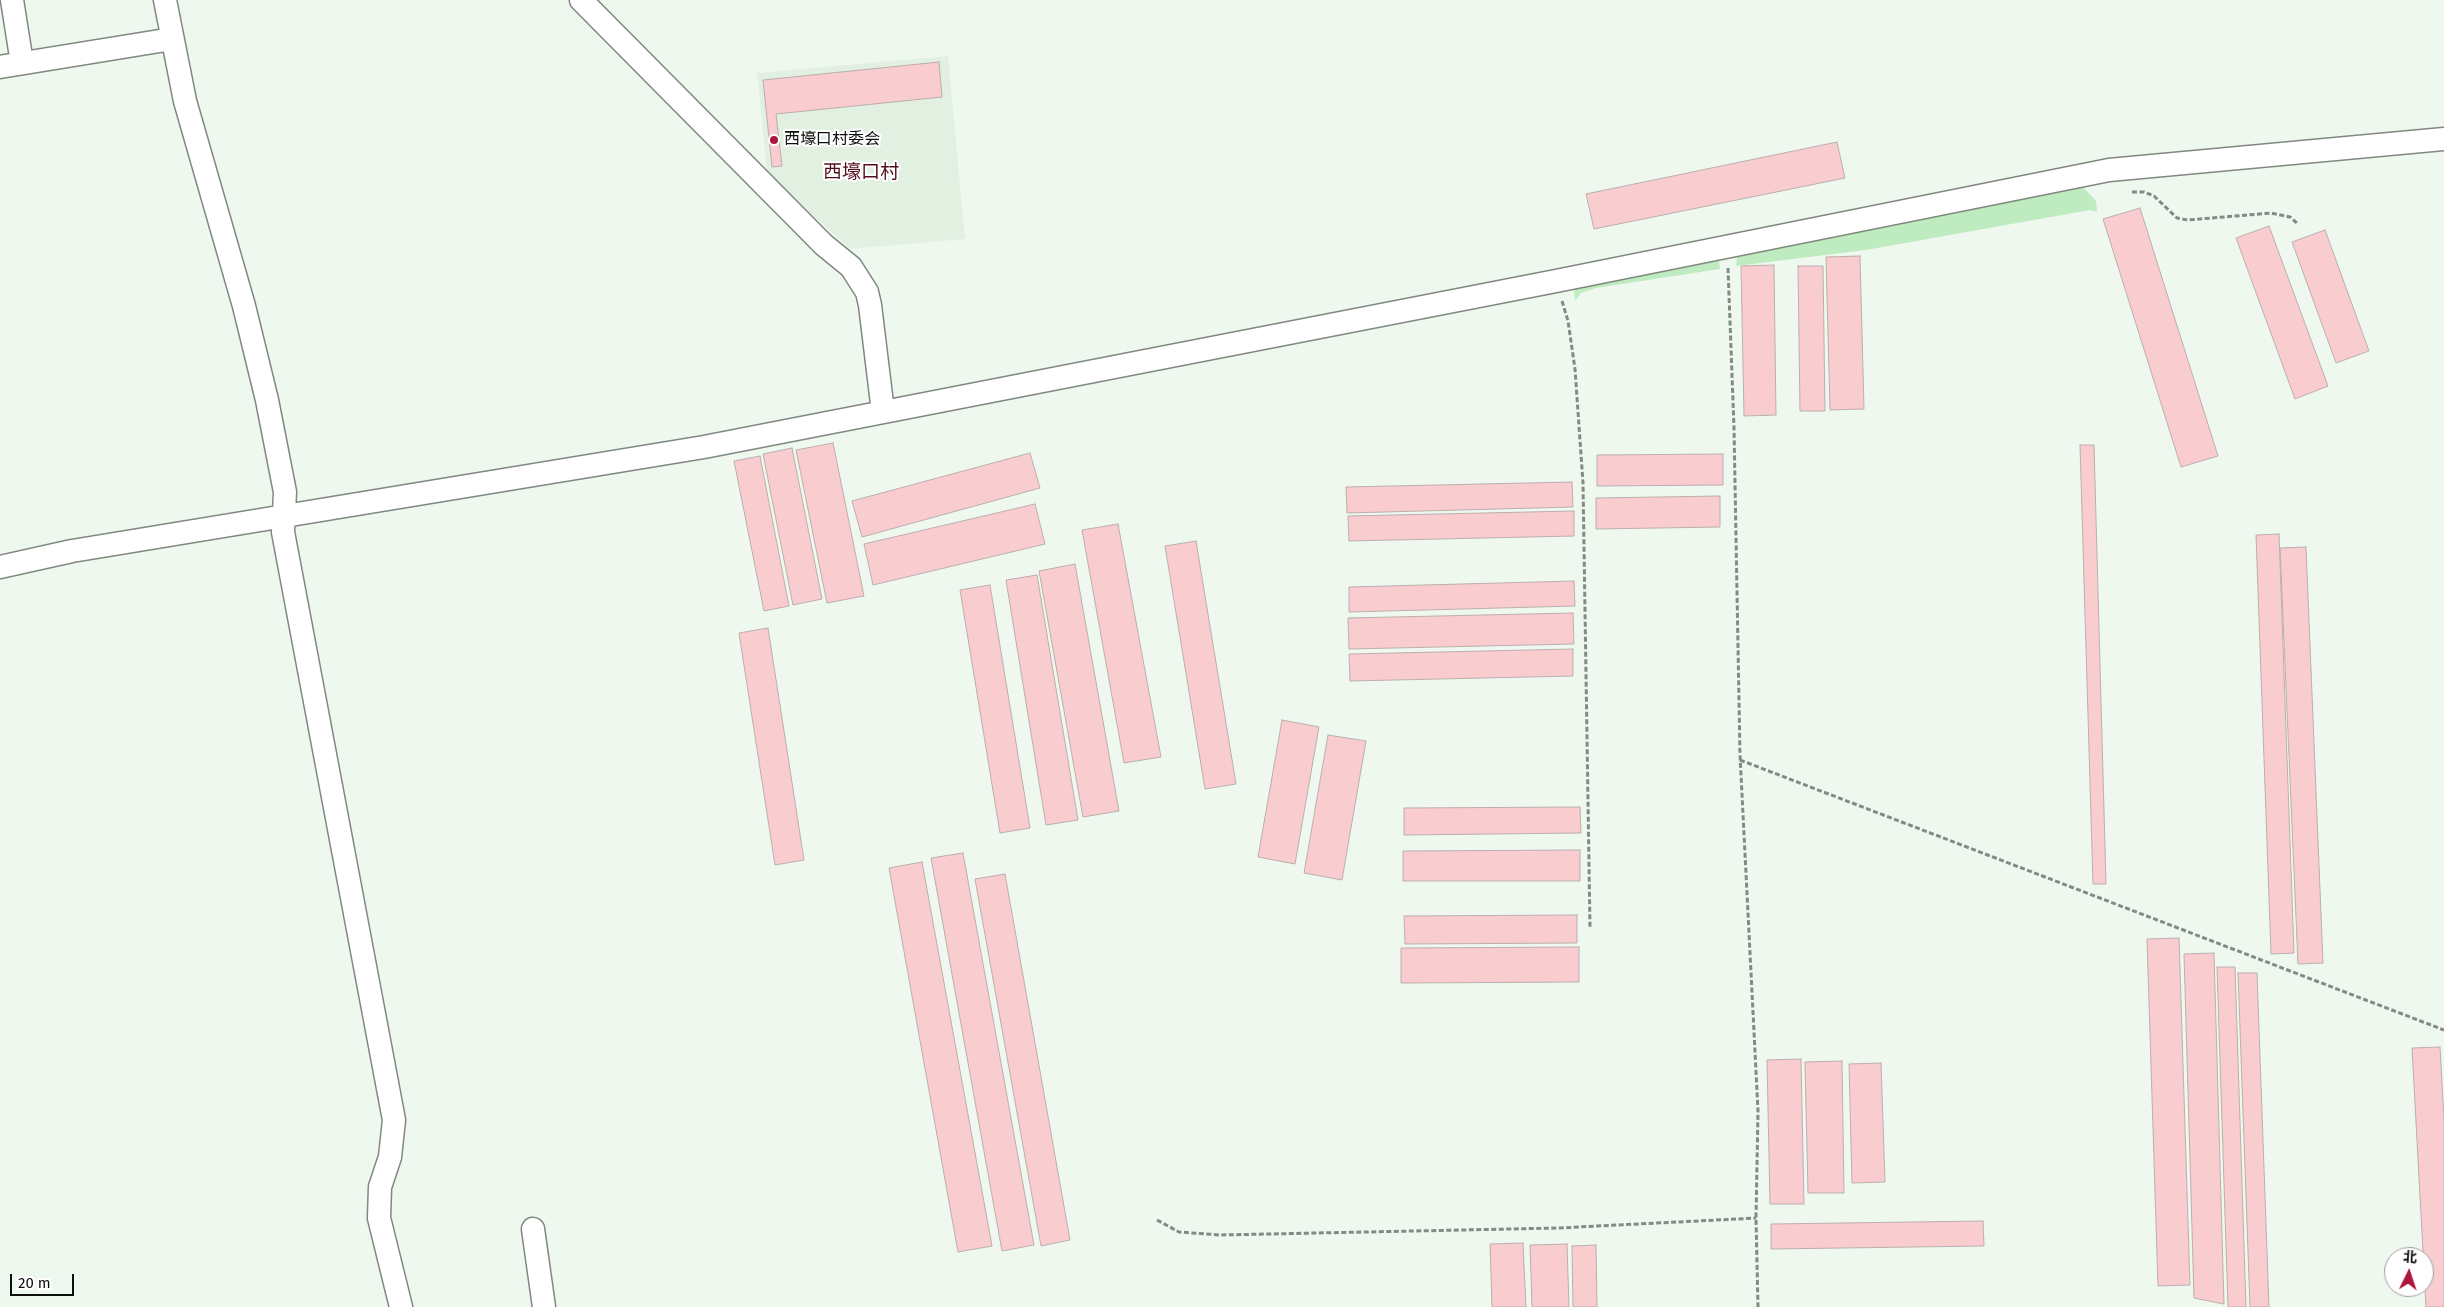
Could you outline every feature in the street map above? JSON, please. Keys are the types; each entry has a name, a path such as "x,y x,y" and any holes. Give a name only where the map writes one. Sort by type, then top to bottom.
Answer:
{"street":[{"path":"12,0 22,63"},
{"path":"165,0 200,160 255,349 286,492 284,516 285,542 394,1120 390,1157 380,1187 379,1218 401,1307"},
{"path":"581,0 824,245 850,268 867,292 870,305 883,412"},
{"path":"0,67 172,39"},
{"path":"0,567 72,551 704,447 1556,281 1727,245 2109,170 2444,139"},
{"path":"533,1229 544,1307"}],"path":[{"path":"2128,192 2144,192 2154,196 2177,218 2188,220 2271,213 2290,217 2298,224"},
{"path":"1727,245 1734,418 1740,760 1758,1111 1756,1218 1758,1307"},
{"path":"1556,281 1568,320 1572,347 1584,483 1590,928"},
{"path":"1740,760 2444,1030"},
{"path":"1157,1220 1179,1232 1220,1235 1559,1228 1756,1218"}],"shaded area":[{"path":"948,56 965,239 850,249 767,172 757,73"}],"green space":[{"path":"2082,186 2096,201 2097,212 2090,210 1866,250 1736,266 1737,256 1742,250"},
{"path":"1716,258 1719,261 1720,269 1596,288 1581,293 1575,301 1574,288"}],"building":[{"name":"西壕口村委会","path":"939,62 942,97 776,114 782,166 772,167 763,80"},
{"path":"1837,142 1845,178 1594,229 1586,194"},
{"path":"2140,208 2218,456 2181,467 2103,219"},
{"path":"2269,226 2328,386 2295,399 2236,238"},
{"path":"2325,230 2369,351 2336,363 2292,242"},
{"path":"1860,256 1864,409 1830,410 1826,257"},
{"path":"1774,265 1776,415 1744,416 1741,266"},
{"path":"1798,266 1823,266 1825,411 1800,411"},
{"path":"833,443 864,596 827,603 796,450"},
{"path":"2080,445 2094,445 2106,884 2093,884"},
{"path":"792,448 822,599 793,605 763,454"},
{"path":"1030,453 1040,488 862,537 852,501"},
{"path":"1723,454 1723,485 1597,486 1597,455"},
{"path":"760,456 789,606 764,611 734,461"},
{"path":"1572,482 1573,507 1347,513 1346,487"},
{"path":"1720,496 1720,527 1596,529 1596,498"},
{"path":"1035,504 1045,544 873,585 864,544"},
{"path":"1574,511 1574,536 1349,541 1348,516"},
{"path":"1118,524 1161,757 1124,763 1082,530"},
{"path":"2279,534 2294,953 2271,954 2256,535"},
{"path":"1196,541 1236,784 1205,789 1165,546"},
{"path":"2306,547 2323,963 2298,964 2280,548"},
{"path":"1075,564 1119,811 1083,817 1039,571"},
{"path":"1037,575 1078,820 1046,825 1006,580"},
{"path":"1574,581 1575,606 1349,612 1349,587"},
{"path":"990,585 1030,828 1000,833 960,590"},
{"path":"1573,613 1574,644 1349,649 1348,618"},
{"path":"768,628 804,860 775,865 739,633"},
{"path":"1573,649 1573,676 1350,681 1349,654"},
{"path":"1282,720 1319,727 1295,864 1258,857"},
{"path":"1328,735 1366,741 1342,880 1304,873"},
{"path":"1580,807 1581,833 1404,835 1404,808"},
{"path":"1580,850 1580,881 1403,881 1403,851"},
{"path":"963,853 1034,1245 1002,1251 931,858"},
{"path":"922,862 992,1246 958,1252 889,868"},
{"path":"1005,874 1070,1240 1041,1246 975,879"},
{"path":"1577,915 1577,943 1405,944 1404,916"},
{"path":"2179,938 2190,1285 2158,1286 2147,939"},
{"path":"1579,947 1579,982 1401,983 1401,948"},
{"path":"2214,953 2224,1304 2194,1298 2184,954"},
{"path":"2217,967 2235,967 2246,1307 2228,1307"},
{"path":"2238,973 2257,973 2269,1307 2250,1307"},
{"path":"2440,1047 2444,1118 2444,1307 2426,1307 2425,1297 2434,1297 2434,1247 2423,1247 2412,1048"},
{"path":"1801,1059 1804,1204 1770,1204 1767,1060"},
{"path":"1842,1061 1844,1193 1808,1193 1805,1062"},
{"path":"1881,1063 1885,1182 1852,1183 1849,1064"},
{"path":"1983,1221 1984,1246 1771,1249 1771,1224"},
{"path":"1523,1243 1526,1307 1492,1307 1490,1244"},
{"path":"1567,1244 1569,1307 1532,1307 1530,1245"},
{"path":"1596,1245 1597,1307 1573,1307 1572,1246"}],"place":[{"name":"西壕口村委会","path":"774,140"}],"district":[{"name":"西壕口村","path":"861,173"}]}
